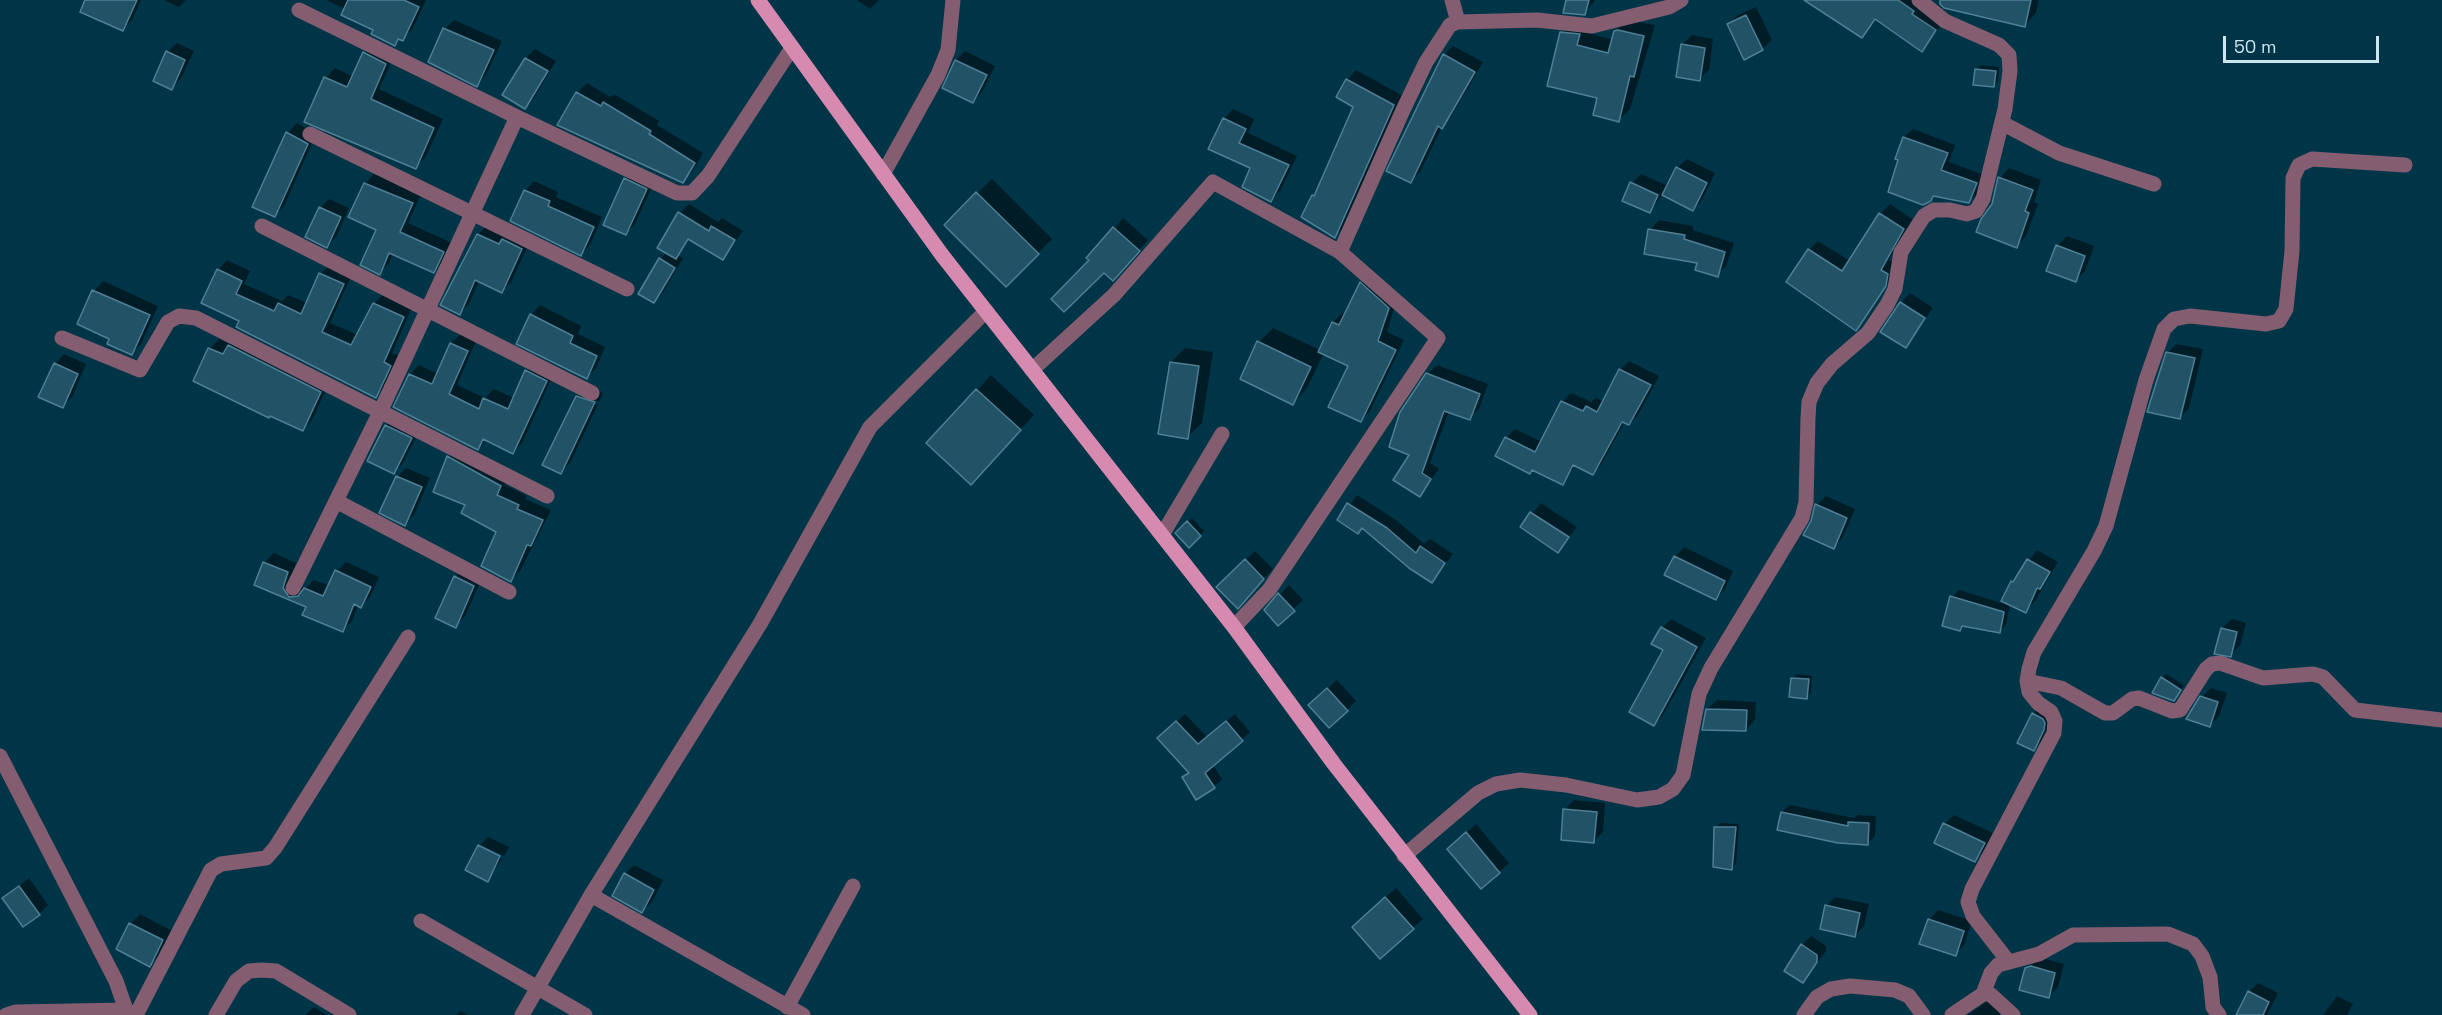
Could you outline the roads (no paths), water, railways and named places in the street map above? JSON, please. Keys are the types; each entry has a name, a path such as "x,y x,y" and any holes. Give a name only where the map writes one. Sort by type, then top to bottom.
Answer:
{"main road":[{"path":"758,0 883,174 986,311 1234,627 1404,856 1530,1015"}],"street":[{"path":"883,174 945,58 953,0"},
{"path":"1452,0 1458,21"},
{"path":"1340,252 1372,174 1426,63 1450,25 1458,21 1537,20 1592,26 1669,7 1681,0"},
{"path":"1404,856 1478,793 1496,784 1520,780 1555,784 1637,800 1659,796 1673,789 1686,766 1699,694 1711,668 1802,518 1806,502 1809,402 1817,382 1832,364 1868,333 1887,305 1895,289 1901,252 1924,216 1934,210 1950,210 1967,214 1976,211 1983,199 2002,123 2010,71 2009,55 2000,45 1946,21 1918,0"},
{"path":"299,10 677,193 692,193 708,176 792,48"},
{"path":"293,588 381,410 517,117"},
{"path":"2002,123 2059,153 2154,184"},
{"path":"310,134 627,289"},
{"path":"2008,961 1973,916 1968,902 1972,889 2054,733 2055,721 2051,712 2038,703 2029,692 2027,681 2034,652 2094,551 2106,526 2146,380 2164,329 2174,319 2190,316 2266,324 2279,321 2286,309 2292,251 2293,178 2299,165 2312,159 2405,165"},
{"path":"1032,370 1114,295 1213,182 1340,252 1438,338 1269,590 1234,627"},
{"path":"262,226 425,311 592,393"},
{"path":"522,1015 591,895 760,624 870,427 986,311"},
{"path":"62,338 138,370 168,322 179,316 196,318 548,496"},
{"path":"1162,535 1222,434"},
{"path":"336,501 509,591"},
{"path":"133,1014 212,870 221,864 266,858 275,848 408,637"},
{"path":"2027,681 2061,688 2105,713 2113,713 2132,699 2139,698 2172,711 2180,710 2206,669 2212,664 2220,663 2263,678 2313,674 2323,677 2355,710 2442,720"},
{"path":"0,756 133,1014"},
{"path":"787,1007 853,886"},
{"path":"591,895 803,1015"},
{"path":"421,921 585,1015"},
{"path":"1983,994 1991,973 1998,965 2039,954 2073,935 2084,933 2168,934 2193,944 2202,956 2210,977 2213,1007 2219,1015"},
{"path":"216,1015 236,981 249,971 262,970 276,971 349,1015"},
{"path":"1804,1015 1817,997 1832,989 1850,986 1895,990 1909,996 1923,1015"},
{"path":"1952,1015 1983,994 1990,994 2013,1015"},
{"path":"0,1008 5,1015 15,1012 133,1014"}]}
